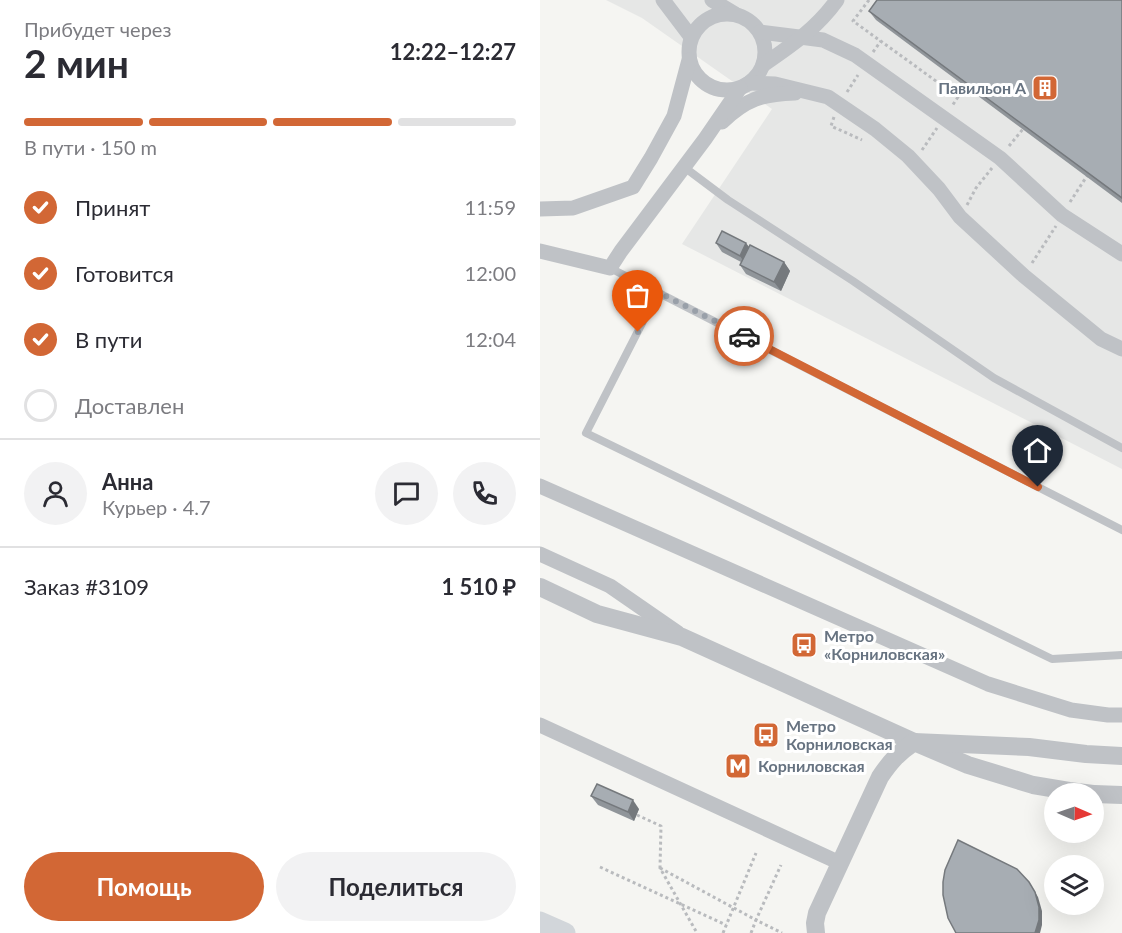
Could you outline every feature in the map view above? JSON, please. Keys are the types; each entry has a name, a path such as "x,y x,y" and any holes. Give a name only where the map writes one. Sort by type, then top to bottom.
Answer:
{"main road":[{"path":"540,922 565,933"}],"street":[{"path":"663,0 691,37"},
{"path":"540,251 610,268 744,86 757,75 763,65 765,53 760,32 745,18 712,0"},
{"path":"763,65 803,37 826,16 837,0"},
{"path":"735,14 714,15 697,27 691,37 688,48 689,60 699,79 708,86 718,89 729,90 744,86 774,84 828,97 875,129 908,156 939,189 960,217 1024,276 1101,339 1122,349"},
{"path":"760,32 823,40 855,55 1000,158 1062,215 1122,254"},
{"path":"540,209 573,208 633,187 674,116 689,60"},
{"path":"705,139 749,101 768,95 788,93 808,93 828,97"},
{"path":"540,486 988,684 1071,710 1122,715"},
{"path":"540,554 610,586 682,637"},
{"path":"540,587 597,614 682,637 968,765 1044,787"},
{"path":"540,725 840,863"},
{"path":"816,933 817,912 880,777 899,753 914,742 1029,747 1122,756"},
{"path":"1104,794 1122,795"}],"lane":[{"path":"684,167 728,200 853,281 994,378 1122,448"},
{"path":"610,268 1122,530"},
{"path":"658,292 586,433 1052,658 1122,655"}],"path":[{"path":"960,217 976,189 1023,129"},
{"path":"1024,276 1087,176"},
{"path":"637,815 661,826 660,868 698,933"},
{"path":"723,933 756,853"},
{"path":"751,933 781,865"},
{"path":"600,867 726,925"},
{"path":"660,868 782,933"}],"shaded area":[{"path":"606,0 1122,0 1122,469 682,244 772,109 642,18"}],"building":[{"name":"Павильон А","path":"877,0 1122,0 1122,198 869,11"},
{"path":"722,231 746,243 740,256 716,243"},
{"path":"750,245 784,262 774,282 740,265"},
{"path":"597,784 633,800 628,812 591,796"},
{"path":"958,840 1017,869 1029,882 1035,892 1039,907 1039,920 1035,933 956,933 948,918 943,882 945,870"}],"way so far":[{"path":"638,332 658,292 744,336"}],"place":[{"name":"Павильон А","path":"1045,88"},
{"name":"Метро «Корниловская»","path":"804,645"},
{"name":"Метро Корниловская","path":"766,735"},
{"name":"Корниловская","path":"738,766"}],"route":[{"path":"744,336 1038,487"}]}
